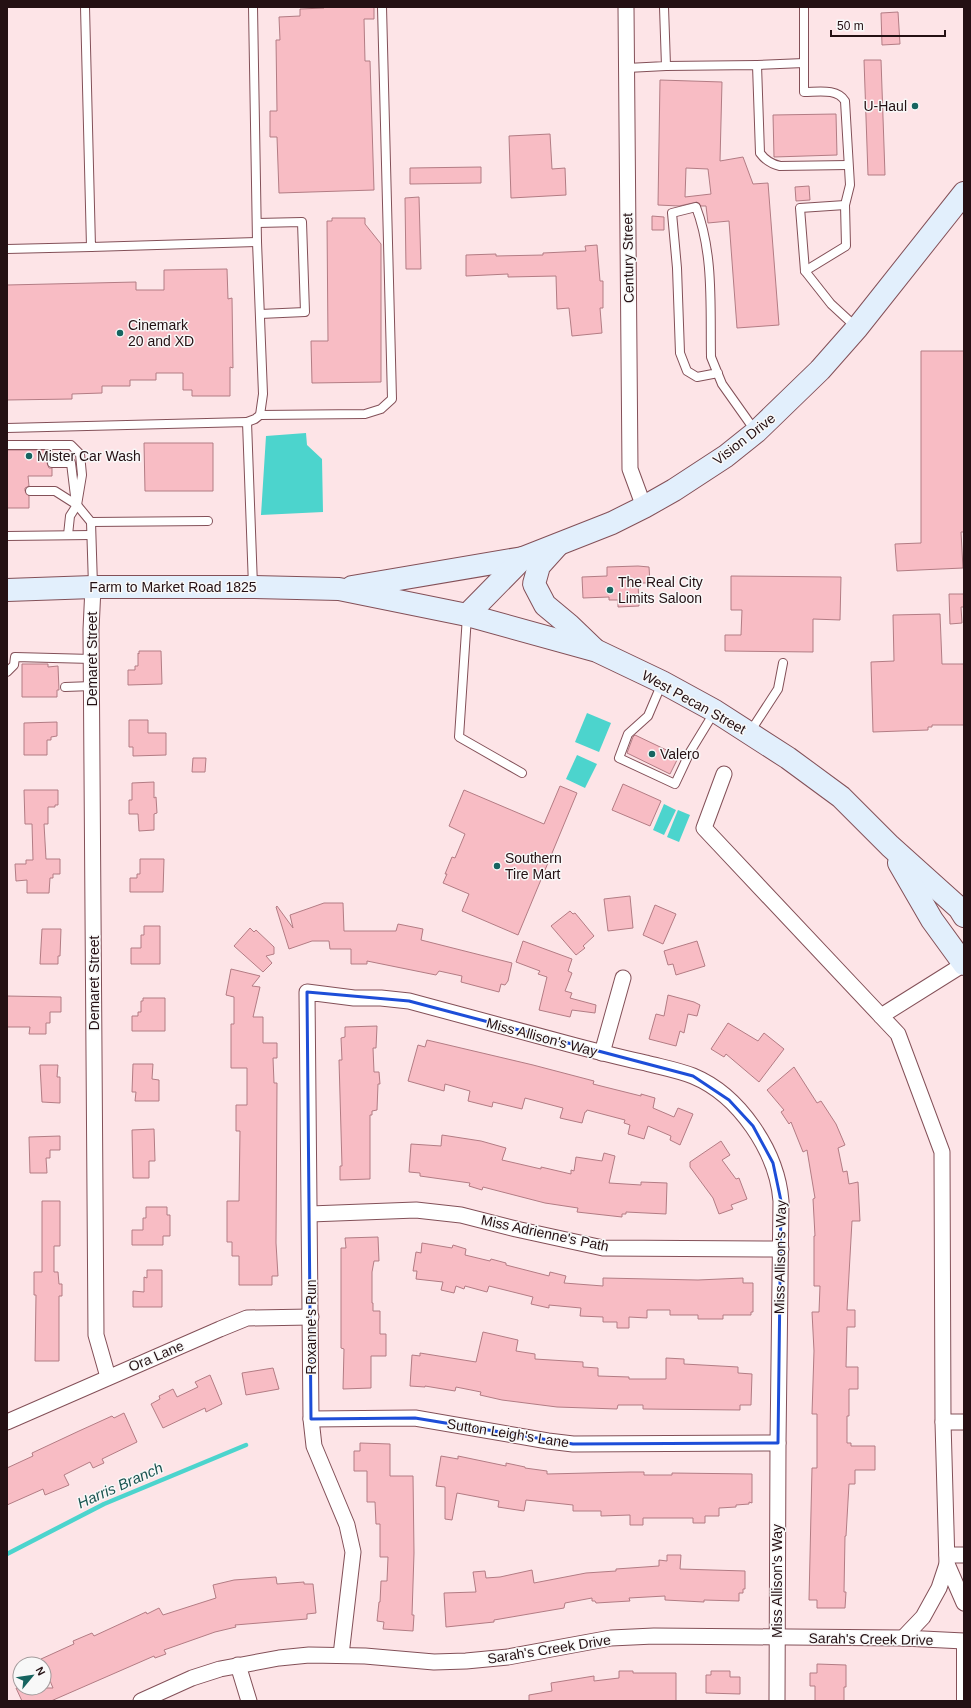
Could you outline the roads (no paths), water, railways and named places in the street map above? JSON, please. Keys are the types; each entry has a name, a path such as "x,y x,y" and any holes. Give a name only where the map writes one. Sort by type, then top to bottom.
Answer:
{"main road":[{"name":"Vision Drive","path":"468,615 523,558 612,523 644,508 713,464 756,432 820,370 857,328 964,193"},
{"path":"558,545 539,566 534,584 545,605 597,651"},
{"path":"338,589 523,558"},
{"name":"Farm to Market Road 1825","path":"7,590 94,587 253,587 338,589"},
{"name":"West Pecan Street","path":"338,589 468,615 597,651 662,682 715,711 788,758 841,797 890,846 959,908 964,916"},
{"name":"West Pecan Street","path":"890,846 932,920 964,964"}],"street":[{"name":"Century Street","path":"626,7 630,468 644,508"},
{"name":"Demaret Street","path":"94,587 92,686 96,1335 108,1377"},
{"path":"724,774 704,828 898,1034 942,1152 943,1422 947,1559 957,1590 964,1603"},
{"path":"881,1016 964,964"},
{"path":"602,1053 624,978"},
{"name":"Miss Allison's Way","path":"307,992 354,998 381,998 409,1001 693,1076 729,1100 761,1137 773,1163 781,1195 777,1701"},
{"name":"Roxanne's Run","path":"307,992 312,1419 314,1446 347,1525 353,1552 341,1655"},
{"name":"Miss Adrienne's Path","path":"310,1214 416,1210 443,1213 602,1248 781,1249"},
{"name":"Ora Lane","path":"7,1422 108,1377 248,1318 311,1317"},
{"name":"Sutton Leigh's Lane","path":"312,1419 415,1418 573,1444 778,1443"},
{"path":"943,1422 964,1422"},
{"path":"947,1559 964,1555"},
{"path":"902,1638 923,1617 939,1588 947,1559"},
{"name":"Sarah's Creek Drive","path":"141,1701 192,1678 238,1665 279,1658 341,1655 434,1662 466,1661 508,1657 611,1638 654,1636 902,1638 962,1642"},
{"path":"238,1665 249,1701"}],"lane":[{"path":"85,7 91,247"},
{"path":"253,7 257,242 263,394 260,415"},
{"path":"7,428 247,422 260,415 365,414 381,409 392,399 382,7"},
{"path":"664,7 666,66"},
{"path":"804,7 804,92 835,92 842,95 845,101 850,185 846,206 846,246 805,271"},
{"path":"626,68 804,63"},
{"path":"757,65 760,153 764,159 772,164 780,166 848,165"},
{"path":"846,206 800,208 805,271 831,304 857,328"},
{"path":"718,373 696,377 687,371 680,353 677,268 672,212 696,207 702,222 707,248 711,357 718,373 722,384 756,432"},
{"path":"257,223 302,222 305,312 260,314"},
{"path":"7,249 257,242"},
{"path":"247,422 253,587"},
{"path":"7,445 71,445 80,454 82,475 76,505 70,516 68,535"},
{"path":"52,463 71,463 76,505"},
{"path":"30,491 55,491 76,505 91,522 94,587"},
{"path":"91,522 208,521"},
{"path":"7,536 91,534"},
{"path":"468,615 459,737 522,773"},
{"path":"7,672 14,665 15,657 92,659"},
{"path":"749,733 778,689 782,663"},
{"path":"662,682 648,716 628,734 619,758 675,784 690,752 715,711"},
{"path":"65,686 92,686"},
{"path":"962,1642 962,1699"}],"water":[{"path":"306,433 307,445 322,459 323,512 261,515 266,436"},
{"path":"587,713 611,723 599,752 575,742"},
{"path":"577,755 597,764 585,788 566,779"},
{"path":"664,804 676,810 664,835 653,830"},
{"path":"678,810 690,815 679,842 667,837"}],"waterway":[{"name":"Harris Branch","path":"7,1554 104,1504 246,1445"}],"place":[{"name":"U-Haul","path":"915,106"},
{"name":"Cinemark 20 and XD","path":"120,333"},
{"name":"Mister Car Wash","path":"29,456"},
{"name":"The Real City Limits Saloon","path":"610,590"},
{"name":"Valero","path":"652,754"},
{"name":"Southern Tire Mart","path":"497,866"}]}
